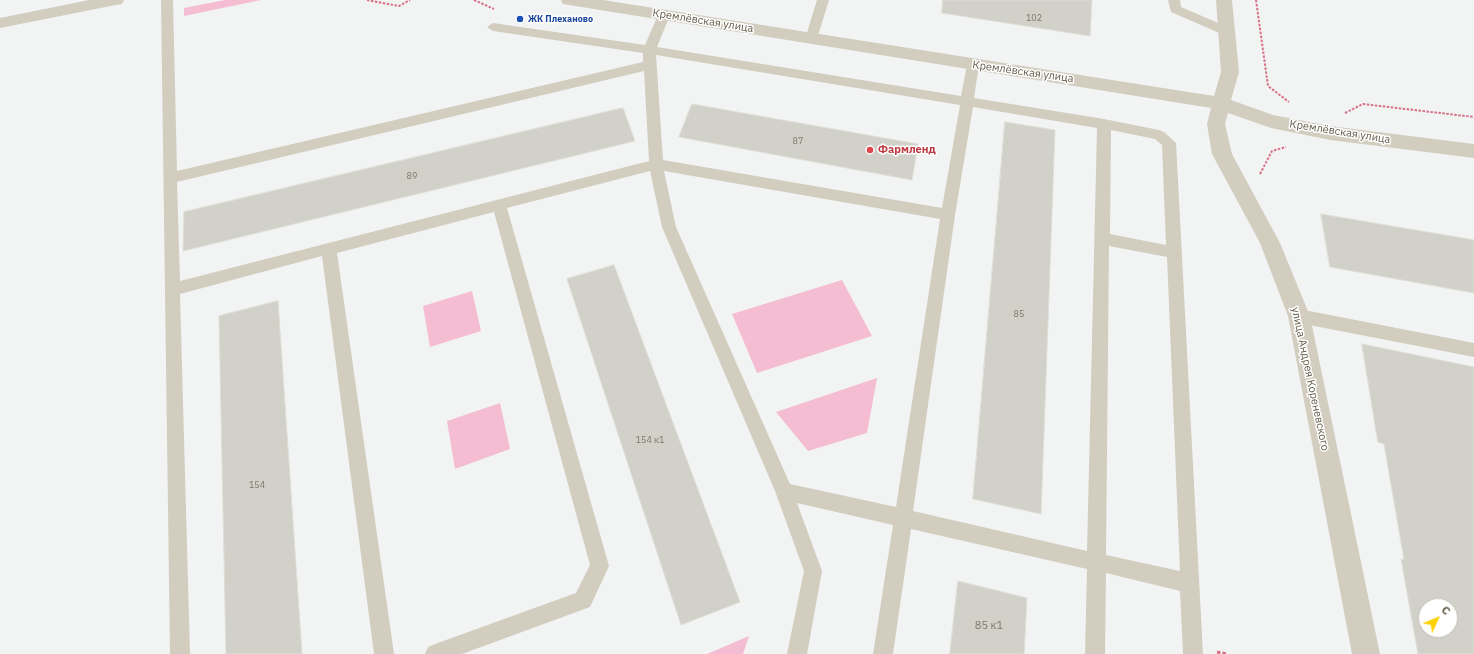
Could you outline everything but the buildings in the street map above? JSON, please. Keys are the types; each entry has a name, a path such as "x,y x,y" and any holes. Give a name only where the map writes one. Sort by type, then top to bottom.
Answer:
{"street":[{"path":"0,23 116,0"},
{"name":"Кремлёвская улица","path":"569,0 973,65 1130,88 1222,104 1271,121 1330,133 1474,151"},
{"name":"улица Андрея Кореневского","path":"1224,0 1228,32 1230,72 1216,124 1222,154 1270,243 1286,278 1299,316 1366,654"}],"lane":[{"path":"167,0 180,654"},
{"path":"810,39 824,0"},
{"path":"1174,0 1175,9 1228,32"},
{"path":"664,15 650,58 656,164 669,227 784,491 813,571 796,654"},
{"path":"493,27 650,58 967,101 1104,124 1159,135 1169,142 1192,654"},
{"path":"170,178 650,58"},
{"path":"882,654 948,215 973,65"},
{"path":"1095,654 1104,124"},
{"path":"172,289 656,164 948,215"},
{"path":"435,654 583,600 600,566 499,204"},
{"path":"1102,238 1174,252"},
{"path":"329,249 384,654"},
{"path":"1299,316 1474,350"},
{"path":"784,491 902,516 1189,583"}],"path":[{"path":"367,0 399,6 410,0"},
{"path":"474,0 501,10"},
{"path":"1256,0 1268,86 1293,106"},
{"path":"1339,113 1344,113 1363,104 1474,116"},
{"path":"1261,178 1260,171 1272,151 1287,147"},
{"path":"1215,651 1227,654"}],"shaded area":[{"path":"225,0 261,0 184,16 184,8"},
{"path":"842,280 872,336 757,373 732,314"},
{"path":"472,291 481,331 430,347 423,306"},
{"path":"877,378 867,433 808,451 776,412"},
{"path":"500,403 510,449 455,469 447,421"},
{"path":"749,636 743,654 707,654"}],"place":[{"name":"ЖК Плеханово","path":"520,19"},
{"name":"Фармленд","path":"870,150"}]}
